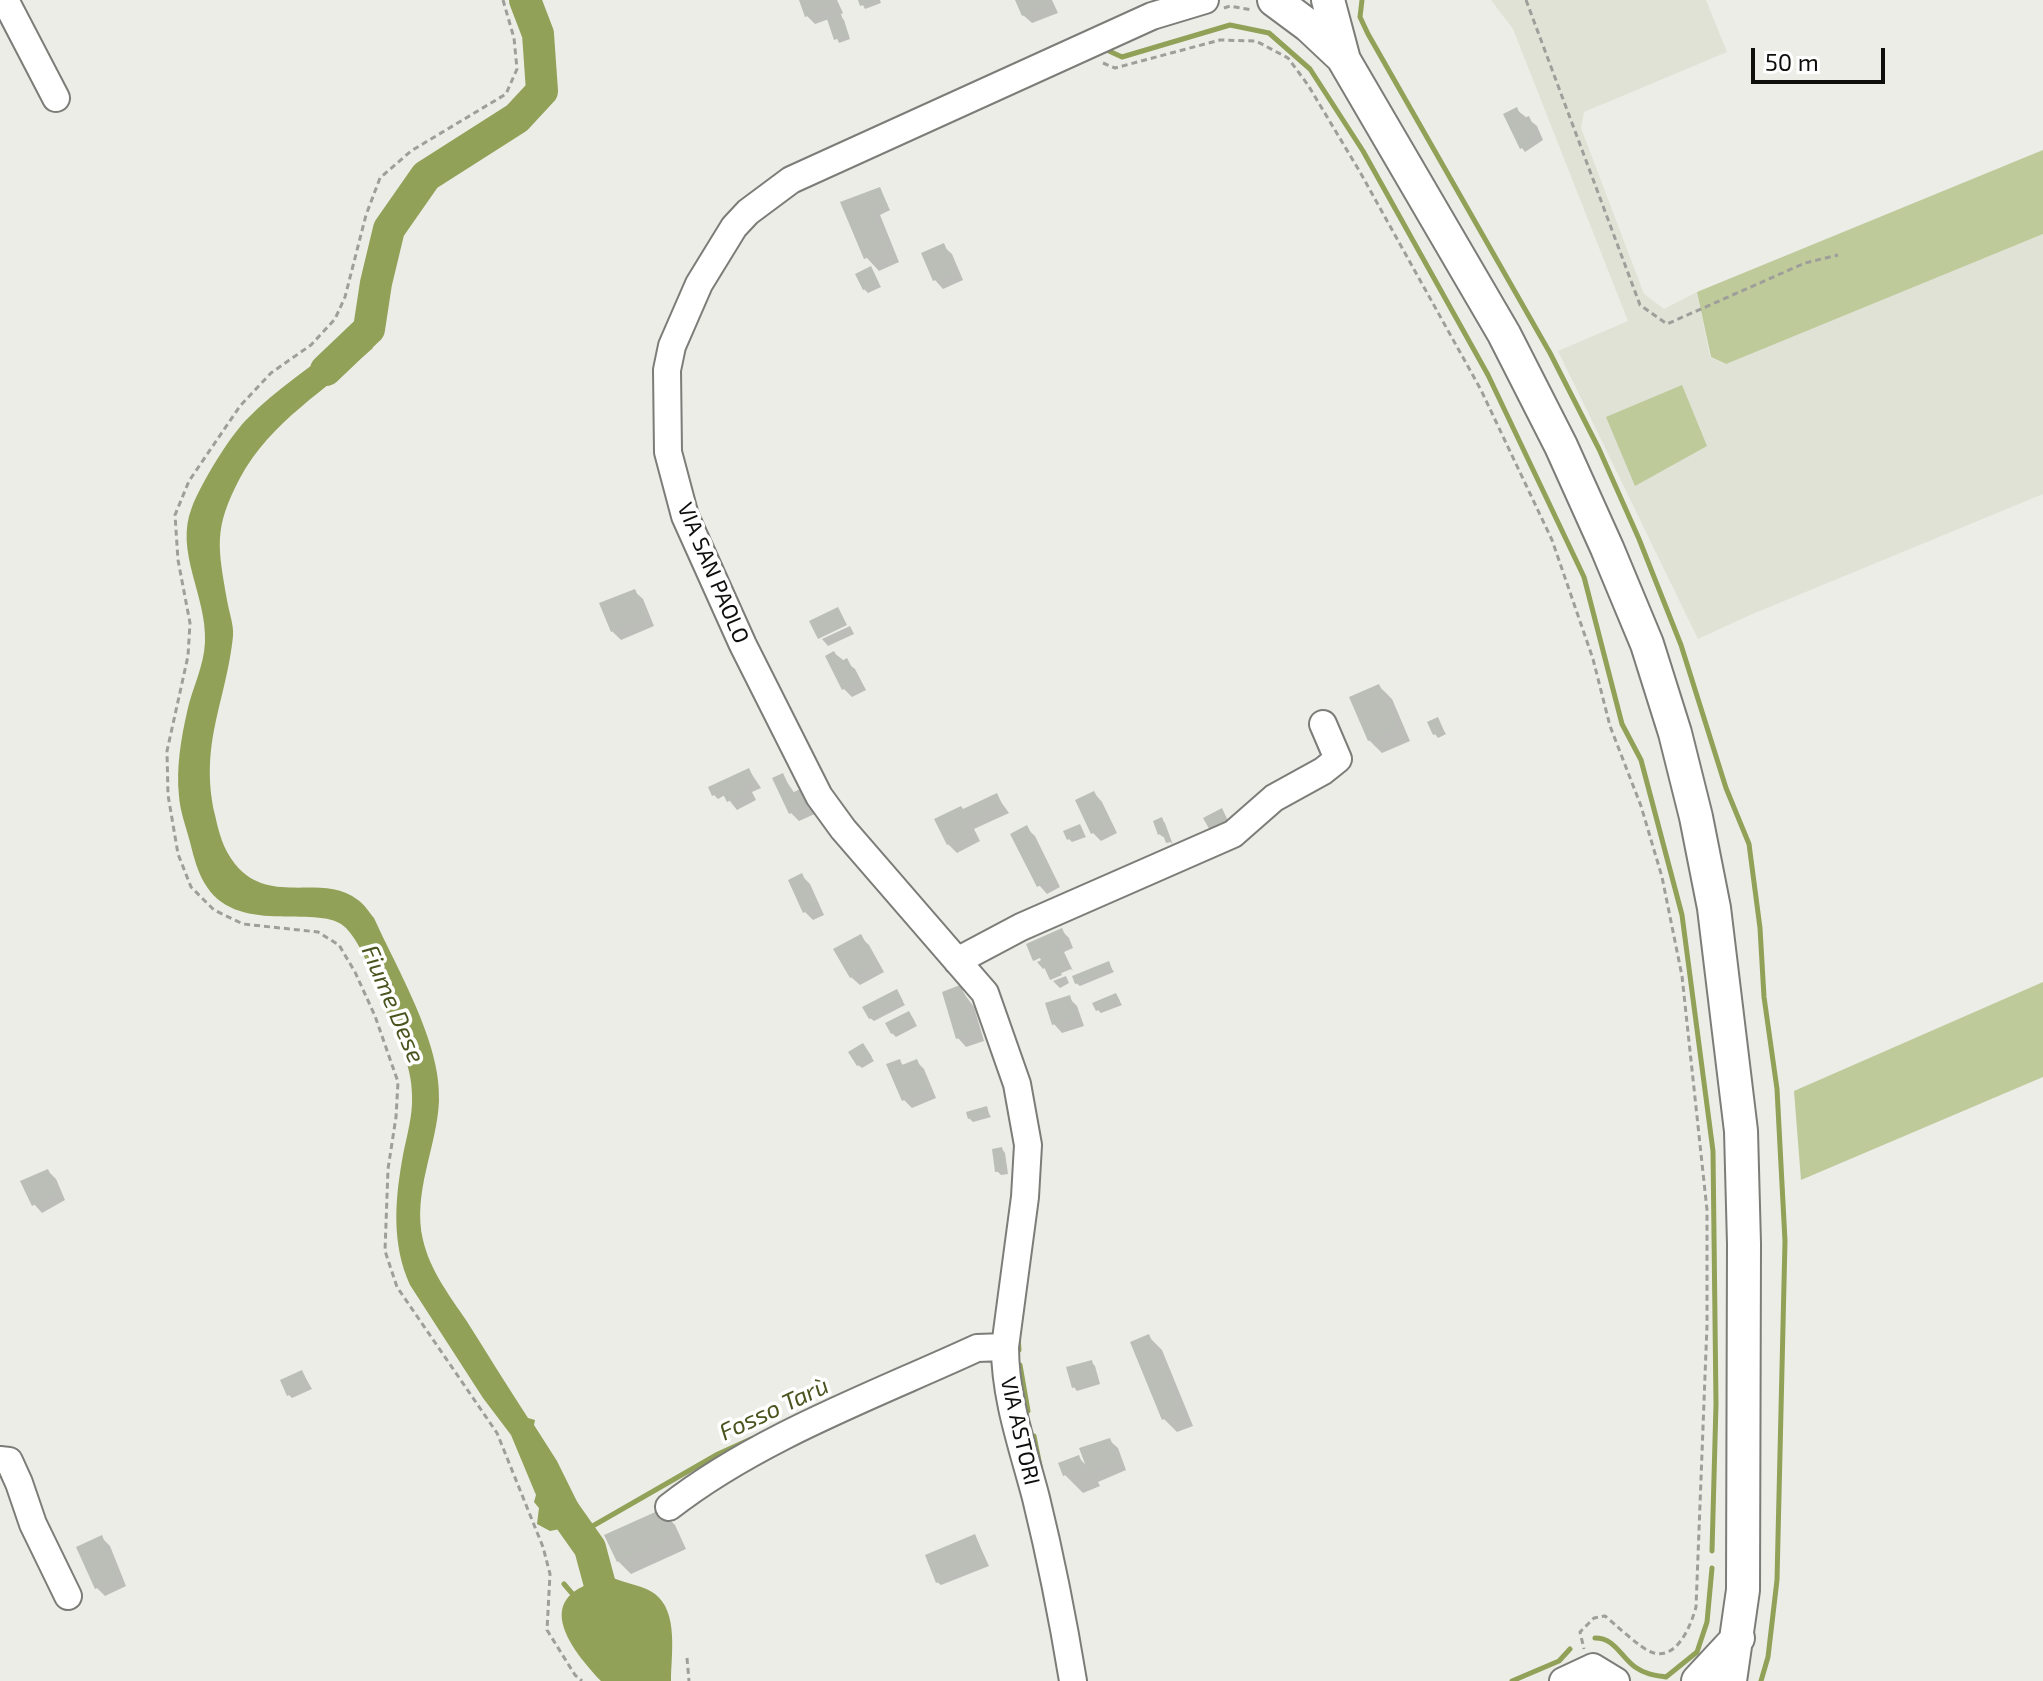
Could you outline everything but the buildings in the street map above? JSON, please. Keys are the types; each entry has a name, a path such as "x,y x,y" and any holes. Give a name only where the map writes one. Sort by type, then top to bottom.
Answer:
{"main road":[{"path":"1274,0 1309,26 1344,60"},
{"path":"1328,0 1344,60 1504,334 1561,446 1647,644 1693,803 1714,908 1741,1131 1744,1244 1743,1590 1730,1681"},
{"path":"1698,1681 1738,1638"}],"street":[{"path":"5,0 56,98"},
{"name":"VIA SAN PAOLO","path":"1017,1084 985,993 843,829 819,796 743,645 685,516 668,452 667,370 672,346 699,284 734,227 748,212 791,180 1093,42 1160,8 1205,0"},
{"path":"957,961 1021,927 1233,834 1274,798 1323,771 1338,759 1323,724"},
{"name":"VIA ASTORI","path":"1017,1084 1028,1145 1025,1197 1005,1347 1005,1371 1011,1408 1049,1552 1073,1681"},
{"path":"669,1507 720,1470 800,1429 977,1348 1005,1347"},
{"path":"0,1460 9,1461 33,1524 68,1596"},
{"path":"1563,1681 1604,1674"}],"path":[{"path":"503,0 514,38 517,69 506,94 474,115 439,132 380,178 366,215 345,297 335,319 311,345 271,373 240,406 189,481 175,515 178,560 190,623 188,656 167,751 168,795 178,854 191,887 214,910 243,924 318,932 339,945 355,972 375,1016 398,1082 388,1169 385,1251 397,1287 497,1433 543,1547 550,1574 547,1630 582,1681"},
{"path":"1526,0 1640,305 1667,324 1805,263 1838,255"},
{"path":"1093,42 1099,61 1115,68 1220,40 1256,41 1288,58 1308,85 1481,390 1552,540 1593,659 1610,726 1641,806 1662,877 1682,976 1707,1210 1707,1325 1696,1607 1691,1625 1680,1643 1661,1654 1638,1644 1605,1616 1594,1618 1580,1632 1585,1652 1604,1674"},
{"path":"687,1658 689,1681"}],"shaded area":[{"path":"1491,0 1706,0 1727,52 1584,112 1581,128 1644,294 1664,309 1697,292 1710,357 1725,364 2043,234 2043,494 1698,639 1558,351 1628,321 1513,29"},
{"path":"2043,150 2043,234 1726,364 1711,357 1697,292"},
{"path":"1682,385 1707,446 1635,486 1606,417"},
{"path":"2043,982 2043,1077 1801,1180 1794,1091"}],"water":[{"path":"349,336 373,348 300,407 267,440 240,478 225,511 220,552 233,636 212,745 211,790 215,815 227,853 249,877 280,887 344,892 360,902 374,918 426,1031 438,1079 437,1118 421,1205 420,1222 426,1251 447,1292 528,1418 535,1420 534,1425 557,1461 593,1534 574,1540 560,1529 550,1531 537,1524 539,1508 534,1502 536,1495 511,1435 483,1398 410,1285 404,1269 396,1221 400,1171 412,1110 411,1083 402,1048 358,945 346,928 334,921 259,915 239,911 221,902 207,887 199,871 181,807 178,775 181,743 205,642 187,540 192,507 216,461 246,420"},
{"path":"613,1578 646,1589 663,1602 671,1623 671,1681 601,1681 566,1634 562,1619 563,1605 571,1594 588,1584"}],"waterway":[{"name":"Fiume Dese","path":"326,370 369,329 389,229 426,176 517,118 542,91 538,34 525,0"},
{"path":"1362,0 1360,17 1368,34 1550,353 1599,449 1681,645 1726,788 1749,844 1760,928 1764,997 1777,1089 1785,1241 1777,1580 1768,1657 1761,1681"},
{"path":"1109,51 1122,57 1230,25 1269,33 1310,69 1363,151 1488,375 1584,577 1622,724 1641,760 1682,915 1713,1151 1716,1404 1712,1551"},
{"name":"Fosso Tarù","path":"1018,1337 1019,1350"},
{"name":"Fosso Tarù","path":"1020,1365 1028,1411"},
{"name":"Fosso Tarù","path":"1034,1436 1040,1466"},
{"name":"Fosso Tarù","path":"584,1531 718,1454 751,1439"},
{"name":"Fiume Dese","path":"559,1504 590,1548 615,1641 636,1681"},
{"path":"1595,1638 1608,1641 1639,1669 1666,1677 1697,1652 1707,1622 1712,1568"},
{"path":"564,1584 576,1598"},
{"path":"1512,1681 1559,1661 1570,1649"}]}
